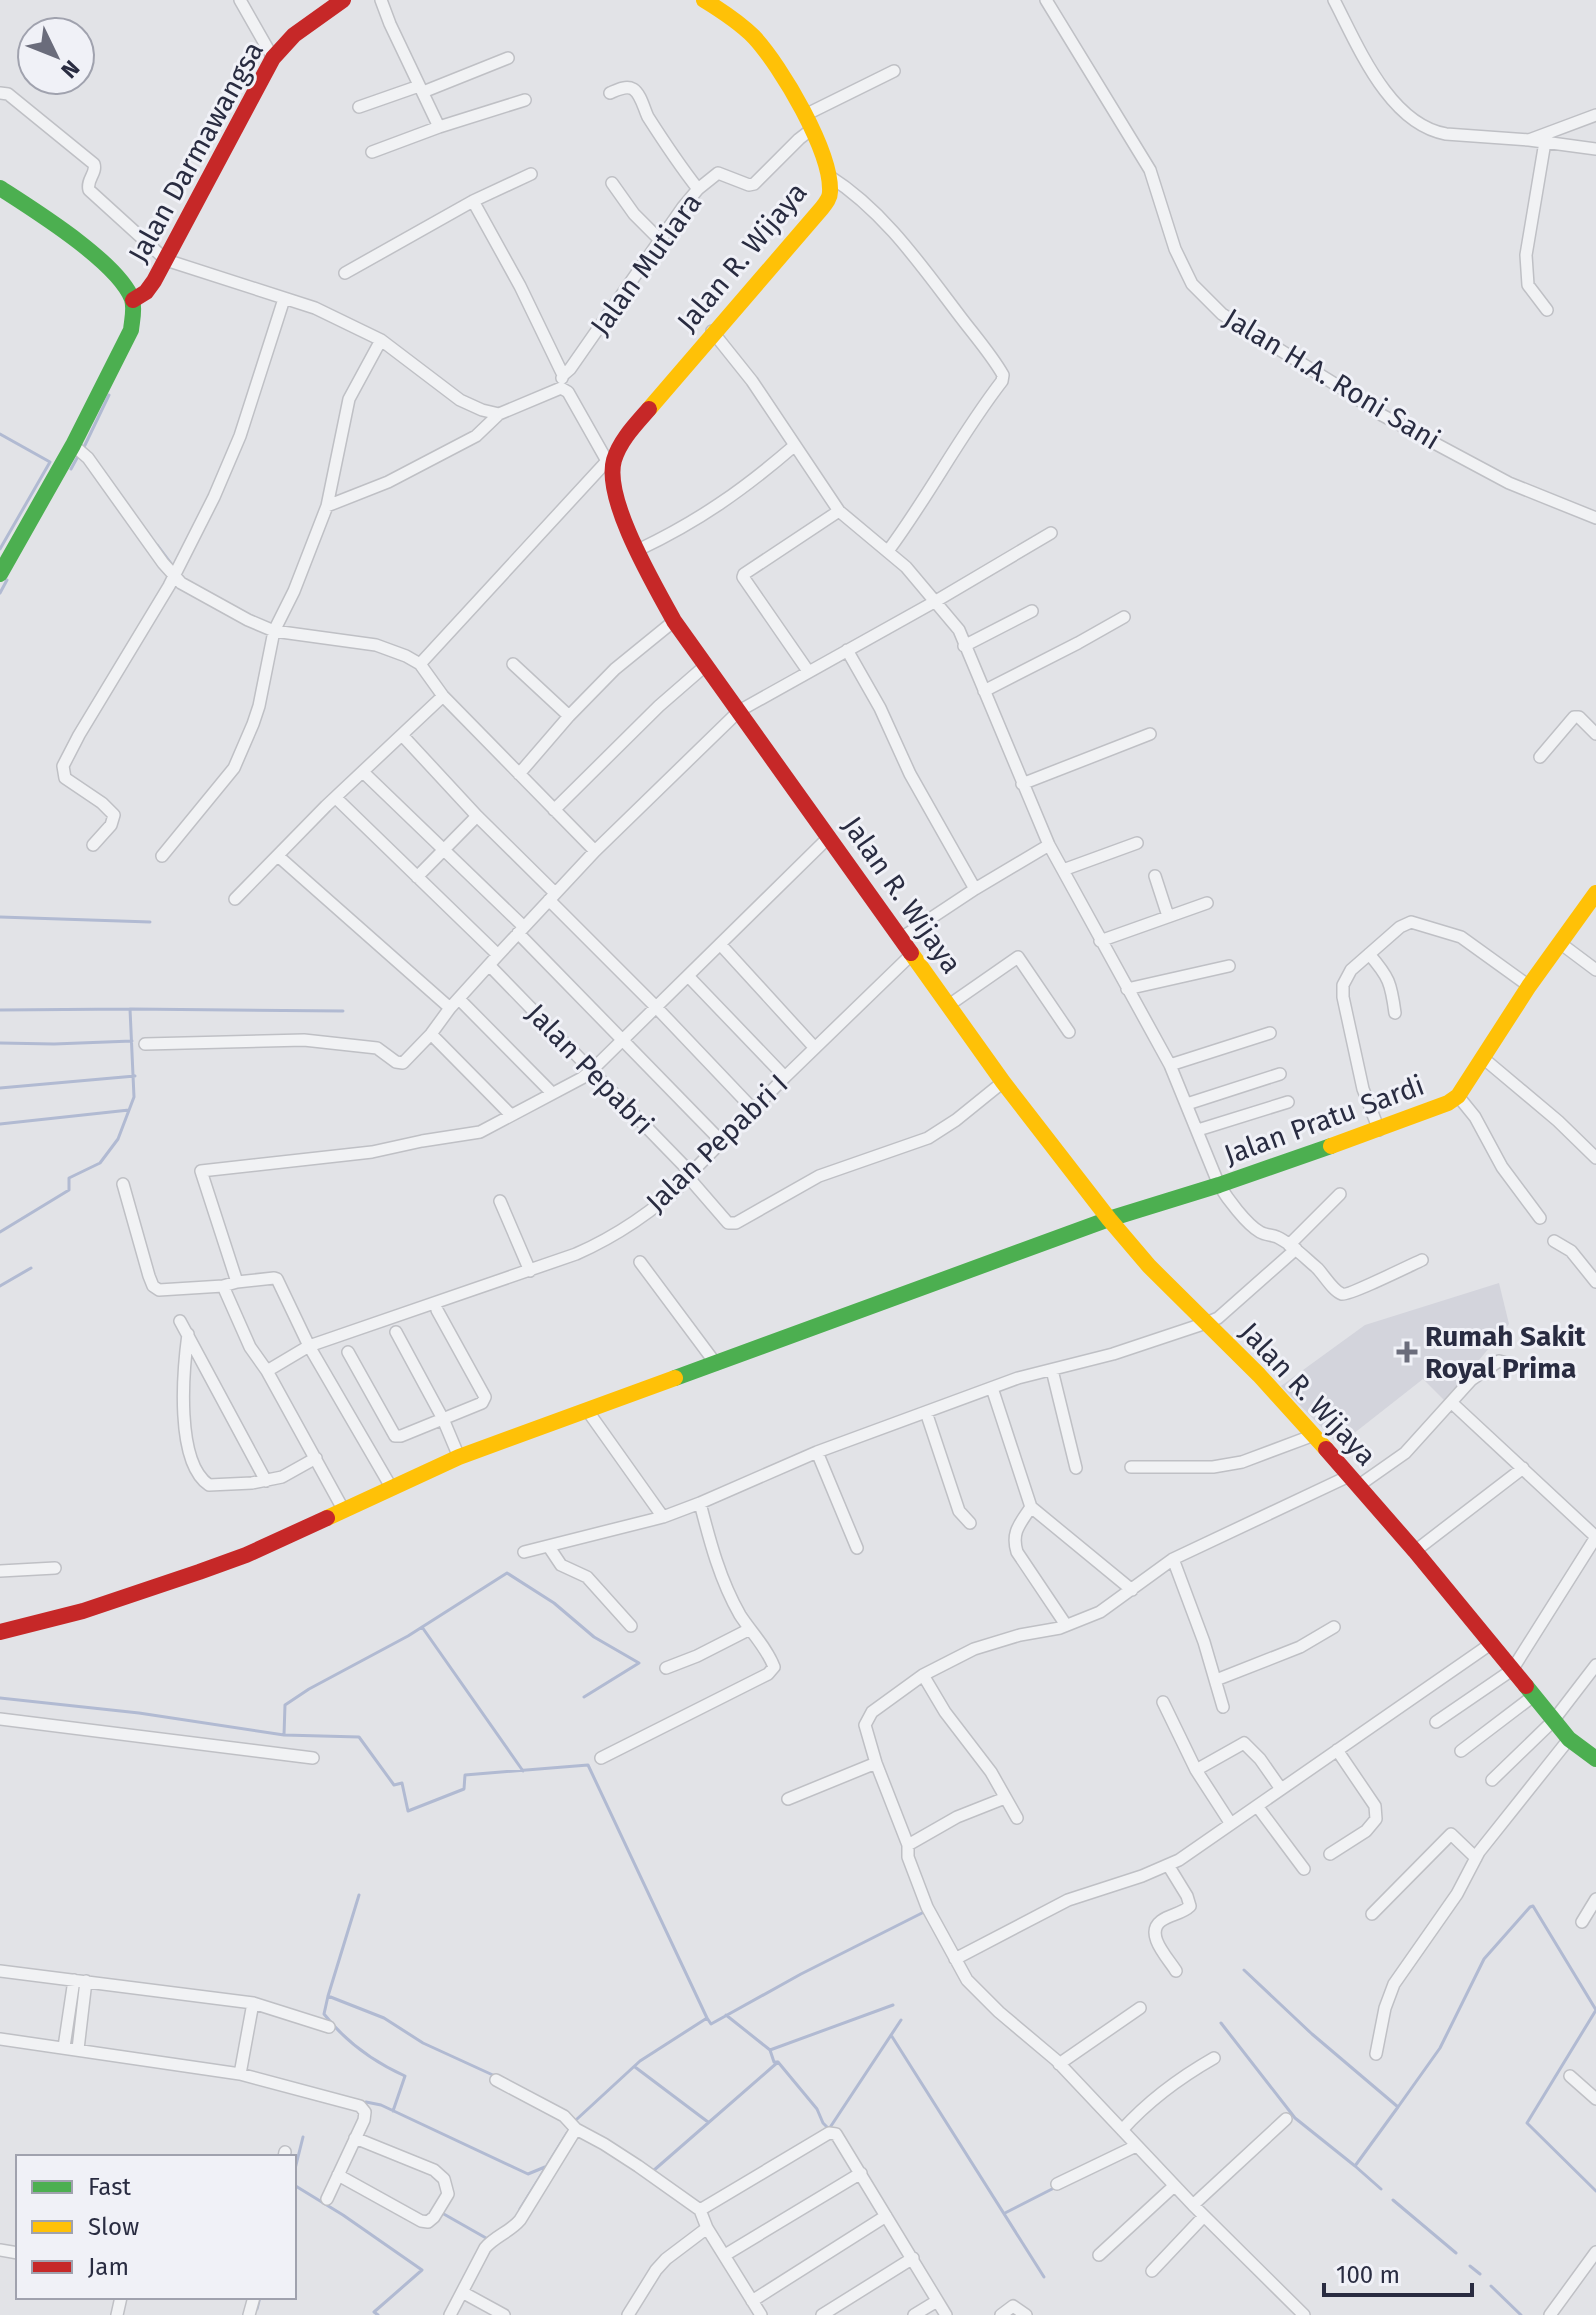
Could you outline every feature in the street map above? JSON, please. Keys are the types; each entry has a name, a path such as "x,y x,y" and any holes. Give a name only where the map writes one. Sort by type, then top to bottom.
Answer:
{"main road":[{"name":"Jalan Darmawangsa","path":"133,300 146,292 166,260 273,58 294,35 343,0"},
{"name":"Jalan R. Wijaya","path":"704,0 734,19 757,41 808,122 827,163 830,191 822,208 712,331 610,463 612,484 646,570 674,621 911,955 1003,1082 1109,1219 1149,1266 1259,1375 1314,1435 1492,1643 1532,1697 1569,1739 1596,1759"},
{"path":"0,188 94,256 119,279 133,300 131,330 73,445 0,574"},
{"name":"Jalan Pratu Sardi","path":"0,1632 83,1611 246,1555 459,1457 1109,1219 1219,1185 1448,1103 1458,1096 1529,986 1596,893"}],"street":[{"path":"240,0 273,58"},
{"path":"381,0 439,127"},
{"name":"Jalan H.A. Roni Sani","path":"1046,0 1150,170 1175,249 1192,284 1206,299 1222,314 1380,414 1509,483 1596,518"},
{"path":"1334,0 1388,95 1415,122 1446,134 1596,149"},
{"path":"359,107 508,58"},
{"path":"808,122 894,71"},
{"path":"610,93 626,88 637,92 644,110 673,157 698,189"},
{"path":"0,93 8,94 94,164 89,190 166,260 315,308 381,340 460,400 499,414"},
{"path":"372,152 525,100"},
{"path":"1529,140 1596,115"},
{"name":"Jalan Mutiara","path":"563,375 698,189 718,173 749,185 754,184 787,150 808,122"},
{"path":"1545,142 1526,255 1528,285 1547,310"},
{"path":"345,273 473,201 531,174"},
{"path":"829,176 850,189 876,212 1001,371 1002,381 888,551"},
{"path":"612,183 634,214 660,240"},
{"path":"473,201 526,297 563,375 561,388"},
{"path":"93,845 111,825 114,815 65,778 63,766 174,576 214,497 240,436 284,299"},
{"path":"712,331 752,381 839,511 906,567 959,630 1049,845 1170,1065 1219,1185 1226,1195 1258,1230 1293,1247 1344,1295 1422,1260"},
{"path":"162,856 234,768 259,706 274,631 294,591 327,506 349,399 381,340"},
{"path":"420,664 610,463 568,392 561,388"},
{"path":"327,506 388,482 476,436 499,414 561,388"},
{"path":"73,445 88,458 174,576 196,593 274,631 376,645 420,664 443,696 595,851"},
{"path":"638,550 726,502 794,446"},
{"path":"808,671 744,576 839,511"},
{"path":"145,1044 304,1040 377,1048 400,1063 410,1057 454,1003 595,851 739,711 1051,533"},
{"path":"964,646 1032,611"},
{"path":"984,691 1124,617"},
{"path":"519,774 615,669 674,621"},
{"path":"847,650 880,708 910,774 975,889"},
{"path":"513,664 569,716"},
{"path":"554,810 659,706 705,666"},
{"path":"235,899 443,696"},
{"path":"1540,757 1574,717 1579,717 1596,734"},
{"path":"1022,784 1150,734"},
{"path":"402,735 753,1109"},
{"path":"363,772 444,850 722,1142"},
{"path":"336,798 498,955"},
{"path":"417,877 477,816"},
{"path":"237,1282 201,1171 372,1152 486,1131 592,1070 829,837"},
{"path":"1063,870 1137,843"},
{"path":"901,938 1049,845"},
{"path":"278,856 454,1003 552,1093"},
{"path":"1155,876 1168,916"},
{"path":"1100,941 1207,903"},
{"path":"1379,1130 1363,1089 1343,997 1347,975 1400,927 1406,923 1416,923 1461,937 1529,986"},
{"path":"1560,943 1596,970"},
{"path":"720,944 815,1048"},
{"path":"1369,954 1390,982 1395,1013"},
{"name":"Jalan Pepabri I","path":"267,1371 309,1346 530,1271 594,1246 662,1203 785,1077 911,955"},
{"path":"949,1005 1018,957 1069,1032"},
{"name":"Jalan Pepabri","path":"489,965 690,1175 728,1223 736,1223 819,1176 928,1138 1003,1082"},
{"path":"1127,989 1229,966"},
{"path":"688,976 785,1077"},
{"path":"1170,1065 1270,1033"},
{"path":"431,1034 511,1115"},
{"path":"1483,1058 1558,1121 1596,1158"},
{"path":"1187,1104 1280,1074"},
{"path":"1458,1096 1475,1117 1502,1167 1540,1218"},
{"path":"1198,1130 1288,1102"},
{"path":"123,1184 153,1286 159,1290 277,1279 309,1346 391,1487"},
{"path":"524,1552 663,1517 817,1452 1018,1378 1113,1354 1218,1318 1293,1247 1340,1194"},
{"path":"500,1201 530,1271"},
{"path":"1554,1241 1571,1251 1596,1282"},
{"path":"640,1262 716,1364"},
{"path":"223,1286 250,1347 267,1371 343,1509"},
{"path":"348,1352 395,1436 482,1403 485,1398 437,1310"},
{"path":"180,1321 266,1481"},
{"path":"396,1332 443,1419 459,1457"},
{"path":"188,1334 182,1396 190,1458 204,1482 209,1485 266,1481 282,1477 316,1458"},
{"path":"1304,2315 1174,2186 1059,2064 967,1980 927,1907 865,1725 872,1712 923,1675 974,1649 1066,1625 1100,1612 1173,1559 1353,1481 1405,1453 1471,1380 1499,1361 1516,1366"},
{"path":"1052,1370 1076,1468"},
{"path":"992,1388 1031,1507 1132,1590"},
{"path":"1436,1722 1512,1670 1596,1537 1452,1403"},
{"path":"587,1410 663,1517"},
{"path":"926,1412 959,1511 970,1523"},
{"path":"1131,1467 1213,1467 1242,1462 1314,1435"},
{"path":"817,1452 857,1548"},
{"path":"1415,1551 1523,1468"},
{"path":"601,1758 768,1674 774,1667 740,1614 716,1564 700,1503"},
{"path":"1031,1507 1014,1534 1017,1552 1066,1625"},
{"path":"549,1547 561,1565 587,1577 631,1626"},
{"path":"1173,1559 1223,1707"},
{"path":"0,1571 55,1568"},
{"path":"1216,1680 1300,1647 1334,1627"},
{"path":"666,1668 750,1629"},
{"path":"955,1959 1068,1900 1142,1876 1179,1860 1492,1643"},
{"path":"1492,1780 1553,1721 1596,1665"},
{"path":"923,1675 945,1712 991,1772 1017,1818"},
{"path":"1461,1751 1532,1697"},
{"path":"1163,1702 1196,1770 1231,1824"},
{"path":"0,1719 313,1758"},
{"path":"1376,2054 1385,2008 1394,1984 1457,1894 1476,1858 1569,1739"},
{"path":"1196,1770 1244,1743 1260,1759 1281,1789"},
{"path":"1330,1854 1366,1831 1376,1819 1375,1806 1337,1750"},
{"path":"788,1799 876,1763"},
{"path":"908,1845 957,1817 1005,1798"},
{"path":"1257,1806 1304,1869"},
{"path":"1372,1914 1445,1837 1451,1834 1476,1858"},
{"path":"1168,1865 1190,1906 1161,1921 1155,1928 1154,1936 1176,1971"},
{"path":"1582,1922 1596,1899"},
{"path":"0,1971 253,2003 329,2027"},
{"path":"64,2047 80,1980"},
{"path":"78,2049 80,1980"},
{"path":"240,2074 253,2003"},
{"path":"1059,2064 1140,2008"},
{"path":"0,2039 240,2074 360,2106 365,2112 327,2199"},
{"path":"1122,2130 1141,2109 1172,2084 1214,2058"},
{"path":"1570,2076 1596,2099"},
{"path":"496,2080 564,2116 576,2129 638,2166 700,2210 707,2228 761,2315"},
{"path":"1193,2205 1286,2119"},
{"path":"450,2315 485,2248 520,2220 576,2129"},
{"path":"700,2210 829,2133 836,2134 946,2315"},
{"path":"338,2175 421,2221 428,2222 434,2217 448,2194 444,2179 434,2170 355,2138"},
{"path":"1057,2184 1136,2146"},
{"path":"725,2255 861,2173"},
{"path":"1099,2255 1174,2186"},
{"path":"752,2301 886,2216"},
{"path":"1152,2271 1204,2216"},
{"path":"628,2315 656,2270 707,2228"},
{"path":"1550,2315 1596,2252"},
{"path":"822,2315 913,2258"},
{"path":"462,2292 504,2315"},
{"path":"914,2315 937,2301"},
{"path":"1001,2315 1013,2306 1026,2315"}],"shaded area":[{"name":"Rumah Sakit Royal Prima","path":"1499,1283 1509,1324 1445,1401 1423,1379 1339,1445 1281,1386 1365,1325"}],"waterway":[{"path":"85,449 109,395"},
{"path":"0,434 50,462 0,549"},
{"path":"71,469 77,458"},
{"path":"157,545 175,565"},
{"path":"0,593 7,580"},
{"path":"0,917 150,922"},
{"path":"130,1009 343,1011"},
{"path":"0,1010 130,1009 134,1097 118,1139 100,1163 69,1178 69,1190 0,1232"},
{"path":"0,1043 132,1041"},
{"path":"0,1088 135,1076"},
{"path":"0,1124 129,1110"},
{"path":"0,1286 31,1268"},
{"path":"584,1697 639,1663 594,1637 554,1603 507,1573 408,1636 285,1705 284,1735 359,1737 394,1785 402,1783 408,1811 464,1789 465,1775 588,1765 707,2018"},
{"path":"422,1627 523,1771"},
{"path":"0,1698 139,1713 284,1735"},
{"path":"359,1895 328,1996 384,2018 423,2043 495,2076"},
{"path":"1398,2107 1440,2048 1484,1959 1533,1906 1596,2010 1527,2123 1596,2191"},
{"path":"577,2119 640,2061 707,2018 711,2024 926,1911"},
{"path":"1244,1970 1312,2034 1398,2107 1355,2166 1381,2189"},
{"path":"328,1996 324,2014 341,2033 371,2057 405,2076 393,2111"},
{"path":"770,2050 893,2005"},
{"path":"726,2015 770,2050 774,2062 778,2062 817,2109 823,2123 831,2131"},
{"path":"829,2129 901,2020"},
{"path":"1221,2023 1295,2118 1355,2166"},
{"path":"891,2035 1044,2277"},
{"path":"653,2171 778,2062"},
{"path":"635,2067 708,2122"},
{"path":"366,2102 381,2105 528,2174 545,2167"},
{"path":"520,2209 567,2133"},
{"path":"296,2165 303,2137"},
{"path":"296,2186 422,2270 374,2312 378,2315"},
{"path":"1005,2213 1054,2188"},
{"path":"1393,2200 1456,2253"},
{"path":"442,2213 486,2238"},
{"path":"1470,2266 1480,2274"},
{"path":"1491,2286 1521,2315"},
{"path":"257,2309 260,2299"}],"traffic: fast":[{"path":"0,188 93,253 124,285 132,299 133,311 131,330 73,445 0,574"},
{"path":"675,1378 1109,1219 1331,1146"},
{"path":"1526,1686 1569,1739 1596,1759"}],"traffic: slow":[{"path":"649,409 822,208 830,194 823,155 814,133 778,68 754,37 704,0"},
{"path":"1331,1146 1448,1103 1458,1096 1529,986 1596,893"},
{"path":"911,953 1003,1082 1109,1219 1149,1266 1259,1375 1326,1449"},
{"path":"327,1518 459,1457 675,1378"}],"traffic: jam":[{"path":"133,300 146,292 154,281 273,58 294,35 343,0"},
{"path":"649,409 620,446 614,460 613,477 623,519 644,565 674,621 911,953"},
{"path":"1326,1449 1526,1686"},
{"path":"0,1632 83,1611 199,1572 246,1555 327,1518"}],"place":[{"name":"Rumah Sakit Royal Prima","path":"1407,1352"}]}
